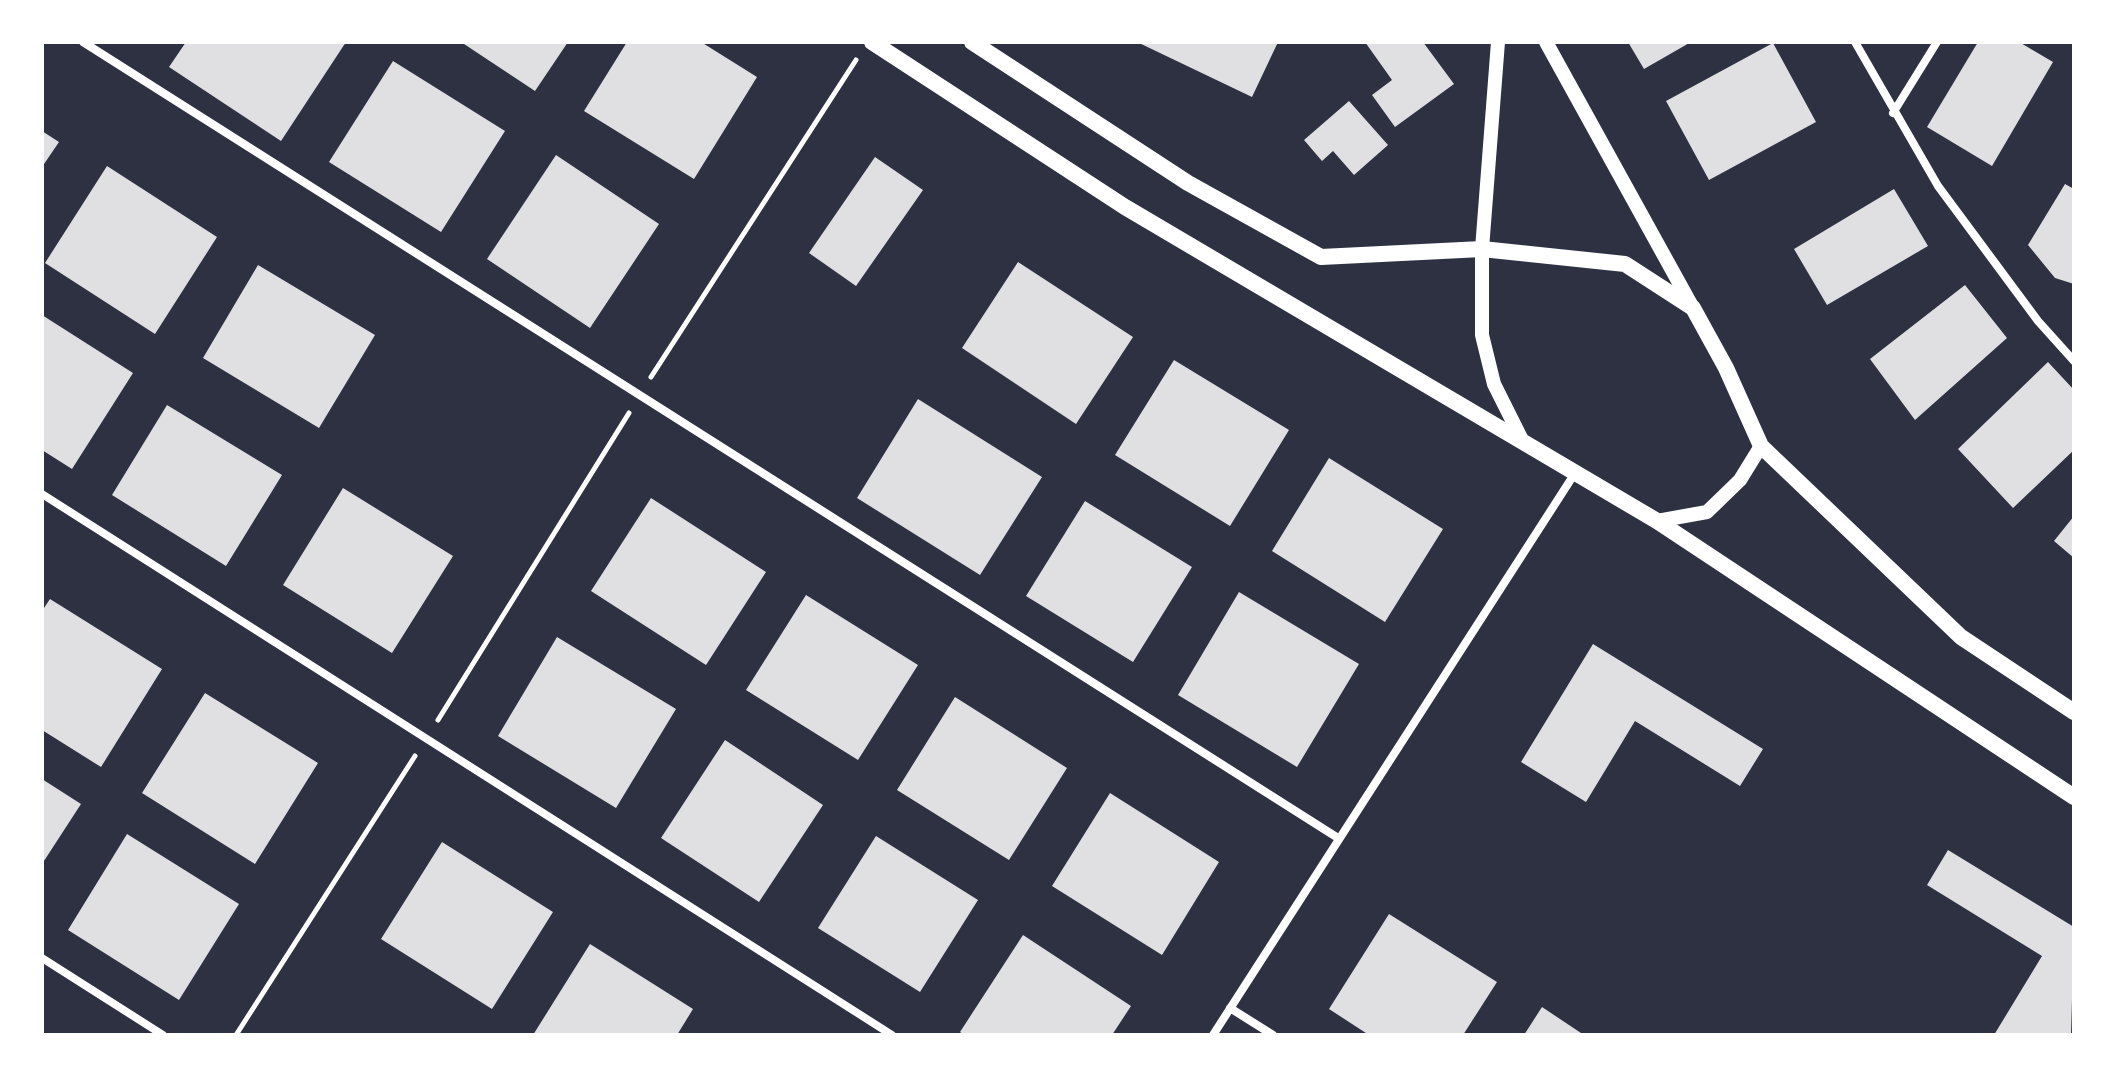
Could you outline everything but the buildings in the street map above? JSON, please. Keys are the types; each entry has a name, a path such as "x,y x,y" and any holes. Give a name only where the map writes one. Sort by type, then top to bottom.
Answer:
{"main road":[{"path":"872,42 1125,207 1657,521 2074,797"},
{"path":"972,42 1188,183 1321,257 1482,249 1625,264 1693,308 1761,446 1961,637 2074,712"}],"street":[{"path":"83,42 1338,838"},
{"path":"1498,42 1482,249 1482,335 1494,384 1521,438"},
{"path":"1546,42 1693,308"},
{"path":"1855,42 1893,113 1938,186 2038,321 2074,361"},
{"path":"1893,113 1937,42"},
{"path":"1657,521 1707,512 1740,480 1761,446"},
{"path":"1213,1035 1575,473"},
{"path":"42,494 892,1035"},
{"path":"42,958 163,1035"},
{"path":"1230,1008 1273,1035"}],"path":[{"path":"236,1035 426,739 640,395 859,55"}]}
